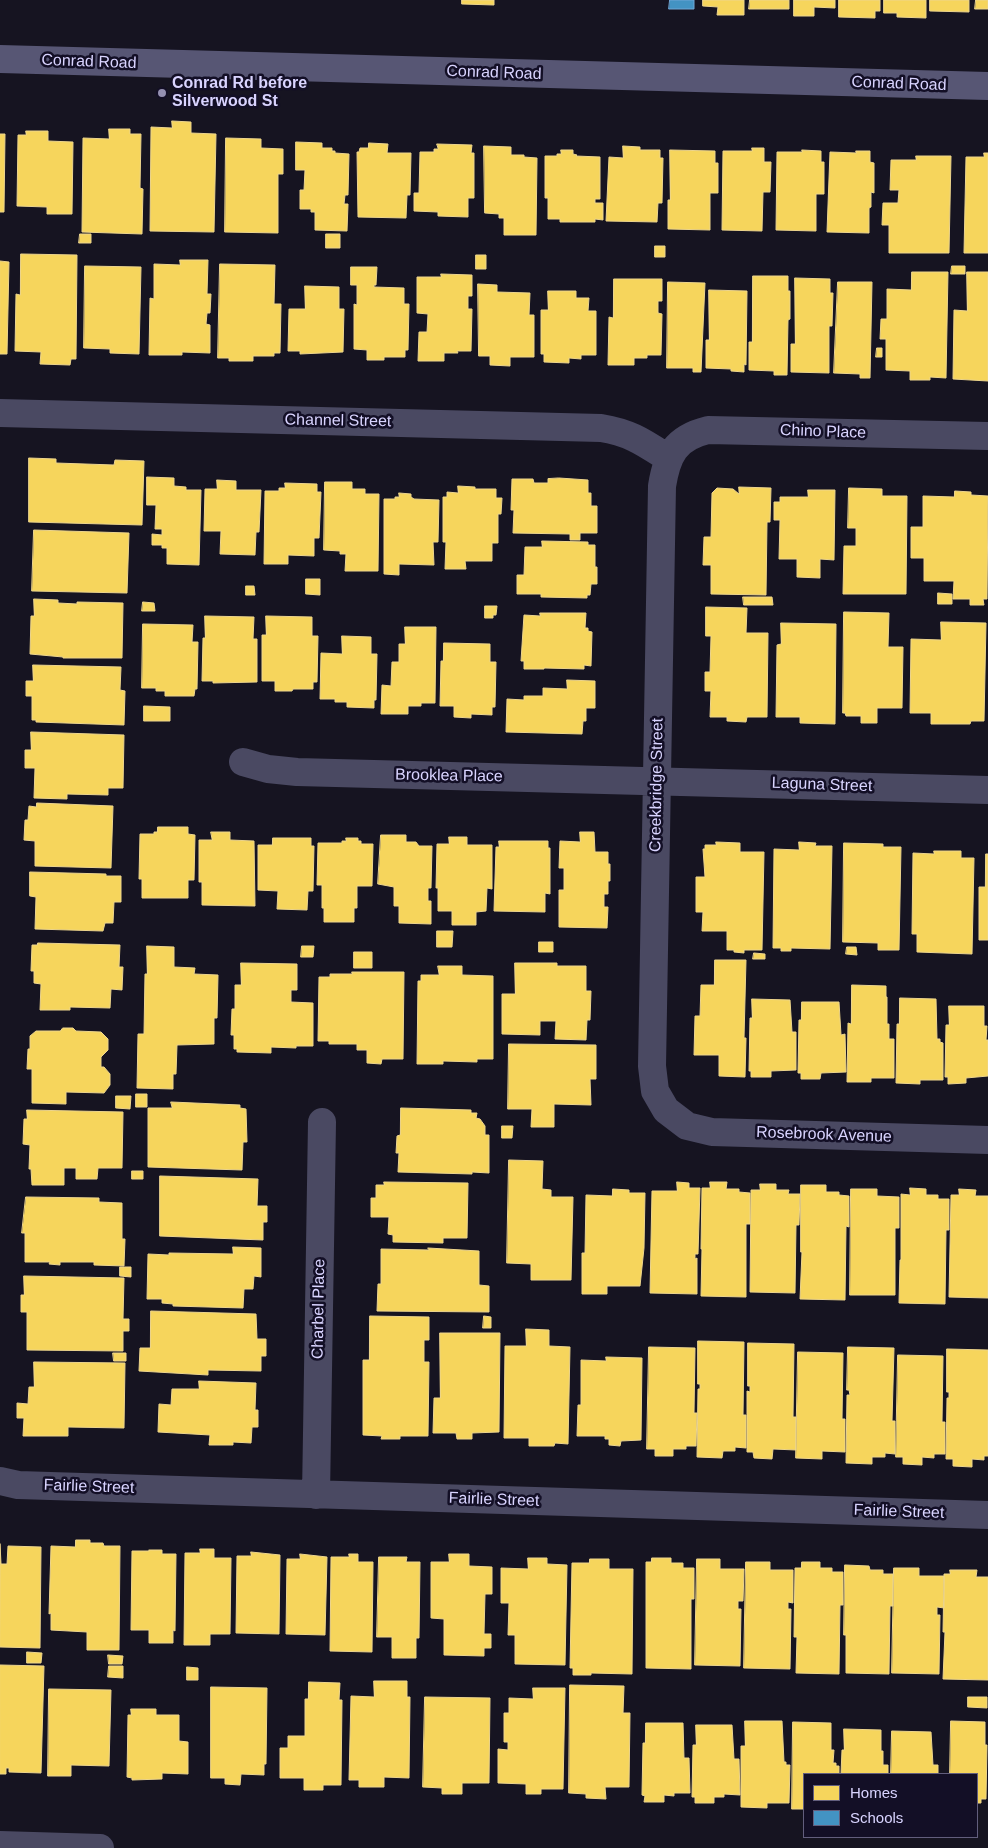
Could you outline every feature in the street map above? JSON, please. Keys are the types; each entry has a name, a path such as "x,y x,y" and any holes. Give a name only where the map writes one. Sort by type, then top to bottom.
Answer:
{"street":[{"name":"Conrad Road","path":"0,59 988,86"},
{"name":"Channel Street","path":"0,413 601,428 637,437 668,458"},
{"name":"Chino Place","path":"668,458 688,436 719,429 988,436"},
{"name":"Creekbridge Street","path":"666,1110 655,1091 652,1066 662,486 668,458"},
{"name":"Brooklea Place","path":"243,762 268,769 297,772 657,781"},
{"name":"Laguna Street","path":"657,781 988,790"},
{"name":"Rosebrook Avenue","path":"666,1110 687,1126 712,1132 988,1140"},
{"name":"Charbel Place","path":"316,1495 322,1122"},
{"name":"Fairlie Street","path":"0,1481 18,1485 988,1515"},
{"path":"0,1845 100,1848"}],"building: Homes":[{"path":"462,0 494,0 494,5 462,4"},
{"path":"703,0 744,0 744,15 717,15 718,7 703,6"},
{"path":"750,0 789,0 789,9 749,9"},
{"path":"794,0 835,0 835,8 814,7 814,16 794,16"},
{"path":"839,0 880,0 880,11 875,11 875,18 839,17"},
{"path":"884,0 926,0 926,18 897,17 897,13 884,13"},
{"path":"930,0 969,0 969,12 930,11"},
{"path":"976,0 988,0 988,9 975,9"},
{"path":"172,121 191,122 191,133 216,134 214,232 150,231 151,127 172,128"},
{"path":"109,129 130,129 130,134 141,134 140,188 143,189 142,234 82,232 83,138 109,139"},
{"path":"26,131 48,131 48,141 73,142 72,214 47,214 47,207 17,206 18,135 26,135"},
{"path":"0,134 5,134 4,212 0,212"},
{"path":"226,138 261,139 261,148 283,149 283,174 278,174 278,233 225,232"},
{"path":"296,142 322,143 322,148 332,148 332,151 335,151 335,153 349,154 348,195 345,195 344,204 348,204 347,231 315,230 315,212 311,212 311,209 300,209 300,190 304,190 305,170 296,170"},
{"path":"369,143 388,144 387,153 411,153 410,195 407,195 406,218 358,217 357,152 359,152 360,148 368,148"},
{"path":"437,144 472,145 471,153 474,153 474,198 468,198 468,217 438,216 438,212 414,211 414,193 419,193 420,152 434,152 434,149 438,149"},
{"path":"484,146 511,147 511,155 537,158 536,235 504,235 504,218 499,218 499,214 485,213"},
{"path":"623,146 640,147 640,150 660,150 660,158 663,158 662,203 658,203 657,222 606,221 609,157 623,158"},
{"path":"752,148 764,148 764,162 771,162 770,192 763,192 762,231 722,230 723,151 752,151"},
{"path":"561,150 573,150 573,154 576,156 600,157 600,199 595,199 595,203 603,203 603,220 595,219 595,222 560,222 560,219 548,219 548,198 545,198 545,156 557,156 557,154 561,154"},
{"path":"670,150 715,151 715,163 718,163 718,193 710,193 710,230 668,229"},
{"path":"802,150 821,151 821,162 824,162 824,194 816,194 816,231 776,230 777,152 802,152"},
{"path":"856,151 870,151 870,162 874,163 874,193 871,192 869,233 827,232 830,152 856,153"},
{"path":"984,153 988,153 988,253 964,253 966,157 984,157"},
{"path":"916,156 951,156 949,253 889,253 889,225 882,225 883,203 898,203 899,190 890,190 891,160 916,160"},
{"path":"80,234 91,234 91,243 79,243"},
{"path":"326,234 340,234 340,248 326,248"},
{"path":"655,246 665,246 665,257 655,257"},
{"path":"21,254 77,255 76,359 71,359 70,365 40,364 41,352 15,351 16,294 20,295"},
{"path":"476,255 486,255 486,269 476,269"},
{"path":"180,260 208,260 207,294 211,294 210,313 207,313 206,324 210,325 210,353 182,352 182,355 149,355 150,298 154,299 154,264 180,265"},
{"path":"0,261 9,262 7,354 0,354"},
{"path":"220,264 275,265 274,304 281,304 280,353 274,353 274,356 253,356 253,361 229,361 229,358 218,358"},
{"path":"85,266 141,267 139,354 110,353 110,349 84,348"},
{"path":"952,266 965,266 965,274 951,274"},
{"path":"351,267 377,267 376,285 374,287 404,288 404,304 409,304 408,350 405,350 405,357 384,357 384,360 367,360 367,350 354,349 354,304 357,305 357,285 351,285"},
{"path":"912,272 948,272 946,378 930,377 930,380 910,380 910,371 886,370 886,339 880,339 881,319 887,319 887,289 911,290"},
{"path":"967,272 988,272 988,381 953,379 954,310 967,311"},
{"path":"441,274 472,275 472,296 468,296 468,309 472,309 471,351 444,353 444,361 418,361 419,332 427,332 428,314 417,313 417,277 441,277"},
{"path":"753,276 788,276 790,319 788,320 787,375 774,375 774,371 749,370 749,342 752,342"},
{"path":"795,278 830,279 830,293 833,293 832,326 829,326 829,373 791,372 791,344 795,344"},
{"path":"614,279 662,279 662,301 658,301 658,313 662,314 661,355 647,355 647,358 634,358 634,365 608,365 609,317 613,318"},
{"path":"668,282 705,283 701,372 693,372 693,368 667,368"},
{"path":"838,282 872,282 870,378 860,378 860,374 834,373"},
{"path":"478,284 497,285 497,292 530,293 529,315 534,315 534,357 510,357 510,366 490,365 490,356 479,356"},
{"path":"305,286 339,287 339,309 344,309 343,352 300,354 300,351 288,351 289,309 305,309"},
{"path":"709,290 747,291 746,365 744,364 744,372 731,371 731,369 706,368 706,340 709,340"},
{"path":"548,291 576,291 576,298 589,298 588,311 596,311 596,355 581,355 581,359 569,358 569,363 544,362 544,354 541,354 541,310 548,310"},
{"path":"877,348 882,348 882,357 876,357"},
{"path":"29,458 56,459 56,463 114,465 115,460 144,461 142,525 29,522"},
{"path":"147,477 174,478 174,486 186,487 186,490 201,490 199,565 167,564 167,548 162,548 162,545 152,545 152,534 162,535 162,529 155,529 156,505 147,505"},
{"path":"512,479 533,479 534,483 548,483 548,479 588,480 591,506 597,506 597,533 580,533 580,540 570,540 570,534 513,533 514,510 511,510"},
{"path":"217,480 236,481 236,490 261,490 259,532 256,532 255,555 220,554 221,531 204,531 205,489 217,489"},
{"path":"325,482 352,482 352,489 365,489 365,494 379,494 378,571 345,571 346,554 340,554 340,551 324,550"},
{"path":"285,483 317,484 317,492 321,492 319,538 314,538 314,556 288,555 288,564 264,564 265,491 279,491 279,488 285,488"},
{"path":"458,486 475,487 475,489 496,489 496,498 502,498 501,514 498,514 498,543 492,543 492,561 465,561 466,569 445,569 446,542 443,542 443,497 447,497 447,492 458,493"},
{"path":"739,487 771,488 770,522 767,522 766,595 711,594 711,565 703,565 704,537 711,537 712,493 717,488 733,489 739,494"},
{"path":"849,488 882,489 882,496 907,496 906,594 843,594 844,546 856,546 856,528 848,528"},
{"path":"808,490 835,490 834,560 820,559 820,578 797,577 797,559 779,559 780,520 774,520 774,502 780,502 780,497 808,497"},
{"path":"955,491 971,492 971,495 988,496 987,599 983,599 984,605 970,605 970,599 953,599 954,581 924,581 924,558 911,558 911,527 923,527 923,496 954,497"},
{"path":"399,493 411,494 411,497 414,499 439,500 438,542 433,542 434,565 399,564 399,575 384,574 384,499 395,499 395,497 399,497"},
{"path":"34,530 129,533 127,593 32,591"},
{"path":"542,541 588,542 588,545 595,545 597,584 591,584 590,595 587,595 587,598 541,597 541,594 517,594 517,575 524,575 525,547 542,547"},
{"path":"306,579 320,579 320,595 306,594"},
{"path":"246,586 254,586 255,595 246,595"},
{"path":"938,593 952,594 952,604 938,604"},
{"path":"743,597 772,597 773,605 744,605"},
{"path":"34,599 58,600 58,603 77,604 77,602 123,603 122,658 63,658 30,654 31,616 34,616"},
{"path":"143,602 154,603 155,611 142,611"},
{"path":"485,606 497,606 496,615 493,615 493,618 485,618"},
{"path":"706,607 747,608 746,633 768,633 767,717 747,717 746,722 727,721 727,717 710,717 711,691 705,691 705,672 710,672 711,636 706,636"},
{"path":"844,612 889,613 888,647 903,647 902,708 877,708 877,723 861,723 861,716 846,716 843,713"},
{"path":"540,613 586,613 585,628 592,632 591,666 584,665 584,669 524,669 524,661 521,661 524,615 540,616"},
{"path":"205,616 254,617 253,639 257,639 257,682 213,683 213,681 202,681"},
{"path":"266,616 312,617 312,636 318,636 317,682 313,682 313,689 275,691 275,681 262,681 262,635 266,635"},
{"path":"941,622 986,623 984,721 971,721 970,724 931,724 931,713 910,713 911,639 941,640"},
{"path":"781,623 836,624 835,724 800,723 800,717 776,717 777,645 781,644"},
{"path":"143,624 193,625 192,642 198,642 197,689 195,689 194,696 165,696 165,691 156,691 156,688 142,688"},
{"path":"405,627 436,627 435,703 421,703 421,706 408,706 408,714 381,714 382,685 391,686 392,662 399,662 399,644 405,644"},
{"path":"342,636 371,637 371,654 377,654 376,700 374,700 374,708 347,707 347,702 335,702 335,699 320,699 321,653 342,654"},
{"path":"444,643 490,644 490,662 496,662 495,707 492,707 492,715 471,714 471,718 454,717 454,706 440,706 441,661 443,661"},
{"path":"33,665 121,667 120,690 125,691 124,725 36,722 36,720 32,720 32,696 26,696 26,681 33,681"},
{"path":"567,680 595,681 595,708 586,708 586,721 583,721 582,734 506,732 507,699 524,700 524,696 543,696 543,688 567,689"},
{"path":"144,706 170,707 170,721 144,721"},
{"path":"31,732 124,735 123,788 108,788 108,795 67,794 67,799 34,798 35,768 25,768 25,750 31,750"},
{"path":"37,803 113,806 111,868 35,866 35,841 24,840 25,820 28,820 29,806 36,807"},
{"path":"158,827 188,827 188,834 195,835 194,880 188,880 188,898 142,898 142,879 139,879 140,834 154,834 154,832 157,832"},
{"path":"211,832 230,832 230,840 254,841 255,906 202,905 202,882 199,882 199,840 212,840"},
{"path":"580,832 594,832 595,852 608,852 610,881 608,881 608,894 604,894 604,907 608,907 607,928 559,927 559,890 564,890 564,868 559,868 560,841 580,842"},
{"path":"381,835 406,835 406,842 416,842 419,846 432,846 431,888 428,888 428,901 431,901 431,924 399,923 399,906 394,906 394,887 378,884"},
{"path":"449,837 467,837 467,845 492,845 492,889 487,888 486,911 476,912 476,925 452,925 452,911 438,911 438,888 436,888 437,844 449,844"},
{"path":"273,838 311,838 311,846 314,846 313,891 308,891 307,910 277,909 278,891 258,890 258,845 272,845"},
{"path":"346,838 358,838 361,844 373,844 372,886 357,886 357,908 354,908 354,922 324,922 322,885 317,885 318,843 342,843 342,841 346,841"},
{"path":"499,841 548,841 548,848 550,848 550,894 545,893 545,912 494,911 496,847 499,847"},
{"path":"716,842 740,843 740,852 764,852 762,950 744,950 744,953 727,950 727,931 702,931 703,912 696,912 696,877 705,877 703,849 705,849 705,845 716,845"},
{"path":"799,842 816,843 815,846 832,846 830,949 791,948 791,951 781,951 781,948 773,948 774,849 799,850"},
{"path":"844,843 883,844 883,847 901,847 899,950 878,950 878,943 843,942"},
{"path":"934,851 961,851 961,858 974,858 972,954 917,952 917,934 912,934 913,853 934,854"},
{"path":"986,854 988,854 988,940 979,940 979,887 985,887"},
{"path":"30,872 121,876 121,902 114,902 113,923 105,923 103,931 35,929 36,897 30,896"},
{"path":"437,931 453,931 452,947 437,947"},
{"path":"539,942 553,942 553,952 539,952"},
{"path":"38,943 120,945 119,967 123,967 122,990 111,989 110,1008 70,1007 70,1010 40,1010 41,984 34,983 34,971 31,971 32,945 37,945"},
{"path":"147,946 174,947 174,967 195,968 194,974 218,975 217,1018 214,1018 214,1044 177,1045 176,1074 173,1074 173,1089 137,1088 138,1034 144,1034"},
{"path":"302,946 314,946 313,957 301,957"},
{"path":"847,947 856,947 857,955 846,954"},
{"path":"354,952 372,952 372,968 354,968"},
{"path":"754,953 765,954 765,959 753,959"},
{"path":"715,960 746,960 745,1077 719,1076 719,1055 694,1055 695,1016 700,1016 701,985 714,985"},
{"path":"241,963 297,964 297,990 291,990 291,1002 313,1003 313,1046 296,1046 296,1048 271,1047 271,1053 237,1052 237,1049 234,1049 234,1035 231,1035 232,1009 235,1009 235,985 241,985"},
{"path":"515,963 557,963 557,966 586,966 586,991 591,991 590,1020 587,1020 586,1040 555,1039 556,1021 540,1021 540,1035 502,1034 502,994 515,994"},
{"path":"438,966 462,966 462,975 493,976 493,1059 477,1059 477,1062 443,1061 443,1064 417,1064 418,981 421,981 421,975 439,975"},
{"path":"352,972 404,972 403,1059 382,1059 381,1064 367,1063 367,1050 357,1050 357,1044 329,1044 329,1041 318,1041 319,977 330,977 330,974 352,974"},
{"path":"852,985 886,986 889,1039 894,1039 894,1078 871,1078 871,1082 847,1082 848,1023 851,1024"},
{"path":"900,998 936,999 937,1039 940,1039 940,1042 943,1043 943,1080 920,1080 920,1084 896,1083 897,1024 899,1024"},
{"path":"752,999 790,1000 792,1032 796,1032 796,1070 771,1071 771,1077 751,1077 751,1071 749,1071"},
{"path":"802,1002 839,1002 841,1035 845,1034 846,1072 821,1073 820,1079 801,1079 801,1073 798,1073 799,1020 801,1020"},
{"path":"949,1006 984,1006 984,1026 987,1026 986,1040 988,1040 988,1076 966,1078 966,1083 948,1084 948,1077 945,1077 946,1025 949,1025"},
{"path":"63,1028 73,1028 76,1031 101,1032 108,1039 108,1050 101,1057 101,1067 104,1067 110,1074 110,1085 104,1093 66,1092 66,1104 32,1103 32,1069 27,1069 30,1036 36,1031 60,1031"},
{"path":"509,1044 596,1045 596,1079 590,1079 591,1105 554,1104 554,1127 531,1127 532,1109 508,1109"},
{"path":"136,1094 147,1094 147,1107 136,1107"},
{"path":"116,1096 131,1096 130,1109 116,1108"},
{"path":"171,1102 240,1105 240,1108 246,1109 247,1142 243,1142 242,1170 148,1167 148,1108 172,1108"},
{"path":"401,1108 471,1110 471,1113 477,1113 476,1118 480,1119 485,1126 485,1135 489,1135 489,1173 398,1172 399,1153 396,1153 397,1136 400,1135"},
{"path":"27,1110 123,1112 122,1168 98,1168 97,1179 76,1179 76,1168 64,1168 64,1185 32,1185 31,1169 29,1169 30,1145 23,1144 24,1119 27,1119"},
{"path":"502,1126 513,1126 512,1138 502,1138"},
{"path":"509,1160 543,1161 542,1189 551,1190 551,1197 573,1197 571,1280 531,1280 531,1264 507,1263"},
{"path":"132,1171 143,1171 143,1179 132,1179"},
{"path":"160,1176 258,1179 257,1206 267,1206 267,1222 263,1222 263,1240 160,1236"},
{"path":"384,1182 468,1183 467,1238 443,1238 443,1243 393,1242 393,1235 388,1234 389,1217 371,1217 371,1198 376,1198 376,1185 384,1185"},
{"path":"677,1182 689,1183 689,1188 700,1188 698,1254 695,1254 695,1259 697,1258 697,1294 650,1293 652,1191 677,1191"},
{"path":"710,1182 727,1182 726,1189 739,1189 739,1192 750,1193 750,1224 746,1224 746,1297 701,1296 702,1188 710,1188"},
{"path":"760,1184 776,1184 776,1190 789,1190 788,1194 800,1194 799,1225 796,1225 795,1293 750,1292 751,1190 760,1190"},
{"path":"801,1185 826,1185 826,1192 839,1192 839,1195 849,1196 849,1227 846,1226 845,1300 800,1299 802,1252"},
{"path":"910,1188 926,1189 926,1195 938,1195 938,1199 949,1199 949,1230 946,1230 945,1304 899,1303 901,1194 910,1195"},
{"path":"613,1189 629,1190 629,1193 645,1193 644,1248 640,1286 607,1286 607,1294 582,1294 582,1253 585,1253 586,1195 612,1196"},
{"path":"851,1189 877,1189 877,1196 899,1197 899,1228 895,1228 895,1295 850,1295"},
{"path":"959,1189 976,1190 975,1196 988,1196 988,1298 949,1297 951,1195 959,1195"},
{"path":"26,1197 99,1198 99,1202 122,1203 122,1239 125,1239 124,1266 94,1265 94,1262 60,1262 60,1265 49,1264 50,1262 25,1262 25,1233 22,1233"},
{"path":"233,1247 261,1248 261,1277 254,1276 253,1289 244,1289 243,1308 173,1306 173,1304 162,1303 162,1299 147,1299 148,1254 233,1254"},
{"path":"428,1248 479,1251 479,1285 489,1286 489,1312 377,1311 378,1284 381,1284 381,1249 429,1250"},
{"path":"120,1267 131,1267 131,1277 120,1276"},
{"path":"24,1276 124,1278 123,1319 129,1319 129,1331 123,1331 123,1351 27,1350 27,1312 21,1312 21,1295 24,1295"},
{"path":"151,1311 256,1314 257,1339 266,1339 266,1356 261,1356 261,1371 208,1370 208,1375 139,1371 140,1348 150,1348"},
{"path":"370,1316 429,1317 429,1340 424,1340 424,1362 429,1362 428,1436 400,1436 400,1439 381,1439 382,1436 363,1435 363,1360 369,1360"},
{"path":"484,1316 491,1317 491,1328 483,1328"},
{"path":"526,1329 549,1330 549,1346 570,1347 568,1444 555,1443 554,1446 529,1446 529,1438 504,1438 505,1346 526,1346"},
{"path":"440,1333 500,1333 499,1432 472,1433 472,1439 457,1439 456,1433 433,1433 434,1398 440,1398"},
{"path":"698,1341 744,1342 743,1415 746,1415 746,1448 735,1447 735,1451 723,1451 722,1458 697,1457 698,1389 700,1389 700,1384 698,1384"},
{"path":"748,1343 794,1344 793,1417 796,1417 796,1450 773,1449 772,1459 754,1458 753,1452 747,1452 747,1391 750,1392 750,1386 748,1386"},
{"path":"649,1347 695,1348 694,1413 697,1413 696,1446 686,1446 686,1449 673,1449 673,1456 655,1456 655,1449 647,1449"},
{"path":"848,1347 894,1348 892,1421 895,1421 895,1454 885,1453 885,1457 872,1457 872,1464 846,1463 847,1395 850,1395 849,1390 847,1390"},
{"path":"947,1349 988,1350 988,1456 984,1456 984,1460 972,1459 972,1467 953,1466 953,1459 946,1459 947,1398 949,1398 949,1392 947,1392"},
{"path":"798,1352 843,1353 842,1419 845,1419 845,1452 822,1451 822,1459 796,1458"},
{"path":"113,1353 126,1353 126,1361 114,1361"},
{"path":"898,1355 943,1356 942,1422 945,1422 945,1454 934,1454 934,1458 922,1457 922,1465 903,1464 903,1457 896,1457"},
{"path":"606,1357 642,1358 641,1440 621,1441 620,1446 609,1445 609,1439 605,1439 605,1436 577,1436 578,1405 581,1405 581,1360 606,1361"},
{"path":"34,1362 125,1363 124,1428 68,1427 68,1436 23,1436 24,1418 17,1418 17,1403 28,1404 29,1387 34,1387"},
{"path":"199,1381 256,1383 255,1410 258,1410 258,1427 252,1427 251,1443 233,1442 233,1445 209,1445 210,1435 158,1432 159,1404 171,1405 172,1389 199,1389"},
{"path":"76,1540 90,1540 90,1543 103,1543 104,1546 120,1546 119,1650 87,1650 87,1632 51,1630 51,1613 49,1614 51,1546 75,1547"},
{"path":"0,1544 1,1564 7,1564 8,1546 41,1547 40,1648 0,1647"},
{"path":"200,1549 214,1549 214,1558 231,1558 230,1634 210,1634 210,1645 184,1645 185,1553 200,1553"},
{"path":"162,1550 162,1554 176,1554 175,1631 173,1630 173,1643 149,1643 149,1630 131,1630 132,1551"},
{"path":"251,1552 280,1555 279,1634 236,1633 237,1556 251,1556"},
{"path":"300,1554 327,1557 325,1635 286,1634 287,1559 300,1559"},
{"path":"349,1554 358,1554 358,1562 373,1562 372,1652 330,1651 331,1557 349,1557"},
{"path":"449,1554 469,1554 469,1566 492,1567 492,1594 485,1594 484,1634 491,1634 491,1648 484,1648 484,1656 444,1655 444,1619 431,1618 431,1562 449,1562"},
{"path":"379,1557 407,1557 406,1562 420,1562 419,1638 416,1638 416,1658 392,1658 392,1637 377,1637"},
{"path":"528,1558 547,1558 547,1564 567,1565 565,1665 515,1664 515,1635 508,1635 509,1603 501,1603 501,1568 528,1569"},
{"path":"652,1558 671,1558 671,1563 683,1563 683,1568 694,1568 694,1599 691,1599 691,1669 646,1668 646,1562 651,1562"},
{"path":"590,1559 609,1559 609,1569 633,1569 632,1674 591,1673 591,1675 573,1675 573,1668 570,1668 572,1563 589,1563"},
{"path":"697,1559 720,1559 720,1569 744,1569 743,1601 738,1601 738,1609 741,1609 740,1666 695,1665"},
{"path":"746,1562 770,1562 770,1570 793,1570 793,1603 788,1602 788,1609 791,1609 790,1669 744,1668"},
{"path":"802,1562 820,1562 820,1568 832,1568 832,1572 843,1572 843,1605 840,1605 839,1674 796,1673 797,1637 794,1637 795,1568 801,1568"},
{"path":"845,1565 869,1566 870,1570 883,1570 883,1574 893,1574 893,1606 890,1606 889,1674 846,1673 846,1635 844,1635"},
{"path":"894,1568 919,1568 919,1576 944,1576 944,1608 937,1607 937,1615 940,1615 939,1674 892,1673"},
{"path":"950,1570 977,1570 976,1577 988,1577 988,1680 943,1679 945,1632 943,1632 944,1574 950,1574"},
{"path":"27,1652 42,1653 41,1663 27,1663"},
{"path":"108,1655 123,1656 122,1664 109,1664"},
{"path":"0,1665 44,1666 41,1773 9,1772 9,1768 6,1768 6,1774 0,1774"},
{"path":"109,1666 123,1666 123,1678 108,1677"},
{"path":"187,1667 198,1668 198,1680 187,1680"},
{"path":"374,1681 407,1681 407,1697 410,1697 409,1778 384,1777 384,1787 359,1787 359,1780 349,1780 351,1696 374,1697"},
{"path":"309,1682 340,1683 339,1700 342,1700 341,1785 323,1785 323,1790 304,1790 304,1778 280,1778 280,1748 288,1748 288,1736 305,1736 305,1699 308,1699"},
{"path":"570,1685 624,1686 623,1713 630,1713 629,1787 605,1787 606,1799 586,1798 586,1794 569,1793"},
{"path":"211,1687 267,1688 266,1764 264,1764 264,1775 241,1774 240,1785 225,1784 225,1778 211,1778"},
{"path":"533,1688 565,1688 563,1789 541,1789 541,1794 526,1794 526,1784 498,1783 498,1749 508,1750 508,1742 504,1742 504,1713 509,1713 509,1698 533,1699"},
{"path":"49,1689 111,1690 109,1766 71,1765 71,1776 48,1776"},
{"path":"425,1697 490,1698 489,1783 462,1783 462,1794 442,1794 442,1788 423,1787"},
{"path":"968,1697 987,1697 987,1708 968,1707"},
{"path":"131,1709 156,1709 156,1715 179,1715 179,1741 188,1742 188,1774 162,1773 162,1779 132,1780 132,1778 127,1777 128,1715 131,1715"},
{"path":"745,1721 782,1721 784,1762 786,1762 786,1765 790,1765 789,1803 767,1803 767,1808 741,1807 741,1746 745,1746"},
{"path":"951,1721 985,1722 985,1745 987,1745 986,1799 981,1799 981,1803 978,1803 978,1773 950,1773"},
{"path":"793,1722 831,1723 831,1750 834,1750 833,1763 839,1766 839,1773 803,1773 803,1809 792,1809"},
{"path":"646,1723 683,1723 684,1758 689,1758 690,1793 674,1793 674,1796 664,1795 664,1802 644,1802 645,1796 642,1795 643,1743 645,1743"},
{"path":"696,1725 732,1725 734,1759 739,1759 740,1795 724,1794 724,1797 714,1797 714,1803 695,1803 695,1797 692,1797 693,1745 696,1745"},
{"path":"844,1729 881,1730 883,1765 888,1765 888,1773 841,1773 842,1750 844,1750"},
{"path":"892,1731 931,1732 933,1765 938,1765 938,1773 891,1773"}],"building: Schools":[{"path":"670,0 694,0 694,9 669,9"}],"place":[{"name":"Conrad Rd before Silverwood St","path":"162,93"}]}
